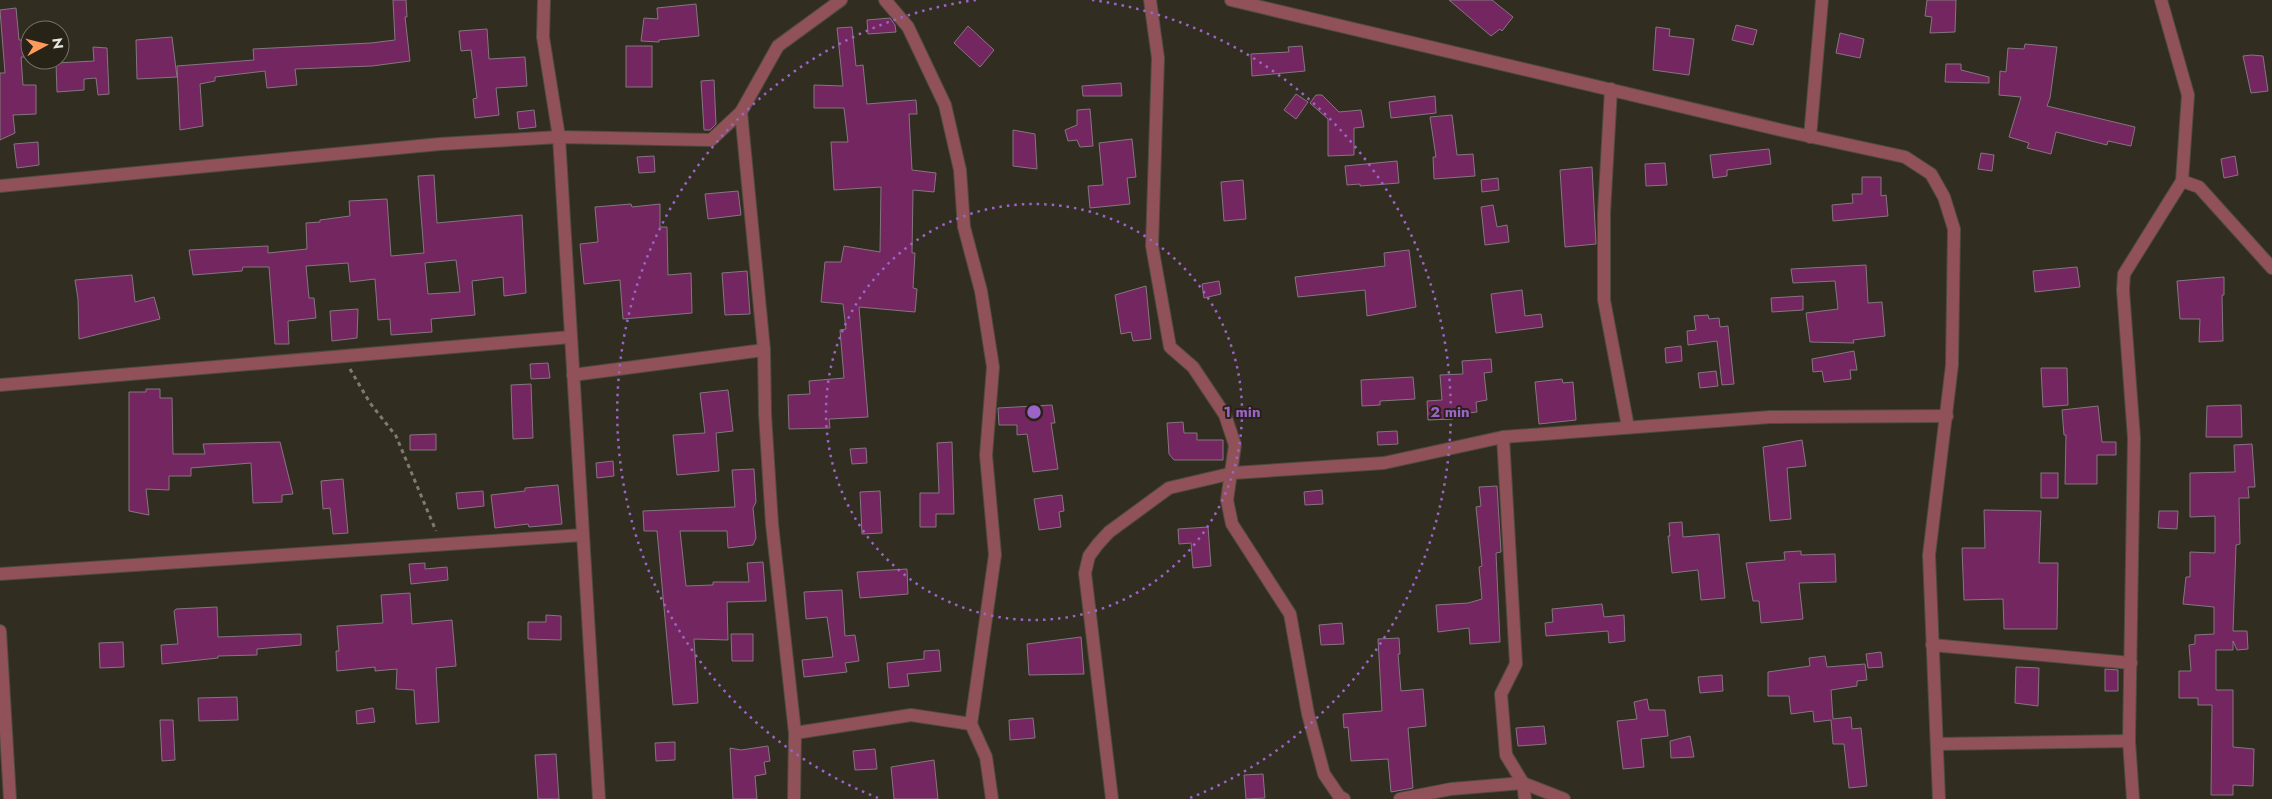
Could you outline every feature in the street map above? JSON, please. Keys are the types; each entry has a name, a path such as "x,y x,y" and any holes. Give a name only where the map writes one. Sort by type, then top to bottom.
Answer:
{"street":[{"path":"544,0 543,37 559,137 599,799"},
{"path":"0,186 440,144 559,137 711,140 741,112 778,46 841,0"},
{"path":"884,0 908,27 944,105 960,170 964,227 981,291 993,367 986,455 995,555 971,724 986,757 992,799"},
{"path":"1150,0 1158,58 1152,246 1170,347 1193,367 1225,415 1236,445 1233,473 1227,500 1232,524 1290,614 1308,714 1324,774 1339,796 1344,799"},
{"path":"1231,0 1810,137 1905,157 1931,174 1944,197 1954,229 1952,365 1929,555 1939,799"},
{"path":"1810,137 1822,0"},
{"path":"2133,799 2129,741 2134,438 2123,290 2124,274 2182,181 2188,95 2161,0"},
{"path":"1611,89 1604,213 1604,300 1628,427"},
{"path":"741,112 764,350 765,414 772,524 796,733 794,799"},
{"path":"2182,181 2199,187 2272,268"},
{"path":"0,385 571,337"},
{"path":"573,375 764,350"},
{"path":"1112,799 1085,573 1089,556 1110,532 1169,488 1233,473 1384,463 1503,437 1770,417 1947,416"},
{"path":"1503,437 1516,664 1501,694 1506,755 1523,783 1525,799"},
{"path":"0,574 583,535"},
{"path":"0,631 10,799"},
{"path":"1932,645 2131,663"},
{"path":"796,733 911,715 971,724"},
{"path":"1937,744 2129,741"},
{"path":"1400,799 1451,788 1523,783 1564,799"}],"path":[{"path":"342,356 370,403 396,436 441,544"}],"building":[{"path":"393,0 406,0 407,17 405,17 410,61 372,66 295,69 297,85 267,88 265,71 215,77 215,81 200,84 203,126 180,130 177,66 254,60 253,49 395,40"},
{"path":"1449,0 1492,0 1513,17 1502,31 1500,29 1491,36"},
{"path":"1927,0 1956,0 1955,32 1930,33 1932,17 1925,16"},
{"path":"696,4 699,36 659,40 659,42 641,41 644,18 658,19 657,8"},
{"path":"16,8 20,40 20,70 22,70 23,85 36,85 36,114 13,115 15,133 0,140 0,73 5,73 0,10"},
{"path":"890,18 895,25 896,32 868,34 867,20"},
{"path":"1736,25 1757,30 1753,45 1732,40"},
{"path":"968,26 994,50 980,67 954,43"},
{"path":"852,27 856,66 863,65 867,104 916,100 917,114 909,114 912,170 936,173 934,192 913,190 912,253 915,253 913,288 917,289 915,312 859,307 868,417 829,419 830,428 789,429 788,395 810,394 809,381 844,378 840,330 846,329 843,304 821,302 825,262 841,262 844,246 880,252 881,187 834,190 831,142 848,142 844,108 814,108 814,85 843,86 837,28"},
{"path":"1656,27 1670,29 1669,36 1694,39 1689,75 1653,70"},
{"path":"487,29 489,59 525,57 527,86 496,88 499,115 475,118 473,99 477,98 471,50 461,51 459,31"},
{"path":"1840,33 1864,39 1860,58 1836,53"},
{"path":"172,37 177,77 137,79 136,40"},
{"path":"2025,44 2057,47 2050,98 2047,106 2135,127 2131,146 2108,141 2107,145 2056,132 2051,154 2027,148 2029,143 2009,137 2021,97 1999,95 2000,71 2006,72 2008,48 2024,49"},
{"path":"626,46 652,46 652,87 626,87"},
{"path":"1302,46 1305,71 1252,76 1251,54 1289,52 1288,47"},
{"path":"93,47 107,48 109,94 98,95 96,78 84,79 84,90 57,92 56,70 70,70 70,62 94,61"},
{"path":"2243,56 2263,56 2268,91 2251,93"},
{"path":"1946,64 1961,64 1961,70 1989,77 1989,83 1945,82"},
{"path":"714,80 716,124 710,130 704,130 701,81"},
{"path":"1121,83 1122,96 1083,96 1082,86"},
{"path":"1296,94 1308,102 1296,119 1284,110"},
{"path":"1316,95 1322,95 1339,112 1361,110 1364,127 1354,128 1354,155 1328,156 1328,119 1310,103"},
{"path":"1435,96 1436,113 1391,118 1389,102"},
{"path":"1090,109 1093,146 1080,147 1077,140 1068,141 1065,130 1077,125 1077,110"},
{"path":"534,110 536,127 519,129 517,112"},
{"path":"1452,115 1457,155 1473,154 1475,176 1434,179 1433,157 1436,157 1430,117"},
{"path":"1013,130 1035,134 1037,169 1013,166"},
{"path":"1132,139 1136,177 1127,178 1130,204 1090,208 1088,186 1103,185 1099,143"},
{"path":"38,142 39,165 17,168 14,144"},
{"path":"1769,149 1771,164 1727,170 1727,176 1713,178 1710,155"},
{"path":"1981,153 1994,155 1992,171 1978,169"},
{"path":"654,156 655,172 639,173 637,157"},
{"path":"2235,156 2238,175 2224,178 2221,159"},
{"path":"1397,161 1399,183 1347,185 1345,166"},
{"path":"1665,163 1667,185 1646,186 1645,164"},
{"path":"1592,167 1596,244 1565,247 1560,170"},
{"path":"434,175 437,223 522,215 526,293 504,296 503,277 472,281 475,315 431,319 432,332 391,335 390,319 378,320 375,279 350,282 348,263 306,266 309,298 314,298 316,318 288,321 289,344 275,344 269,267 243,267 242,271 193,275 189,250 268,246 268,253 307,249 306,223 350,216 349,201 387,199 391,256 424,253 418,176","holes":["456,260 460,292 428,294 425,263"]},
{"path":"1862,177 1881,177 1881,196 1886,195 1888,216 1833,221 1832,205 1853,203 1852,194 1862,194"},
{"path":"1498,178 1499,190 1482,192 1481,180"},
{"path":"1243,180 1246,219 1224,221 1221,182"},
{"path":"738,191 741,215 708,219 705,194"},
{"path":"631,204 632,207 660,204 660,227 667,227 668,275 691,273 692,313 623,319 620,280 584,284 580,244 598,242 595,207"},
{"path":"1493,205 1497,227 1507,225 1509,242 1485,245 1481,207"},
{"path":"1409,250 1416,307 1367,316 1365,290 1298,297 1295,277 1385,266 1384,253"},
{"path":"1866,265 1868,303 1882,302 1885,336 1853,340 1854,343 1810,342 1806,313 1838,309 1835,281 1793,283 1791,269"},
{"path":"2077,267 2080,287 2035,292 2033,271"},
{"path":"747,271 750,314 725,315 722,273"},
{"path":"132,275 135,302 154,297 160,319 79,339 78,299 75,280"},
{"path":"2224,277 2224,295 2222,295 2223,341 2199,342 2200,319 2180,319 2177,281"},
{"path":"1219,281 1221,294 1204,298 1202,284"},
{"path":"1146,286 1151,339 1133,341 1131,332 1121,334 1115,295"},
{"path":"1522,290 1525,316 1541,314 1543,327 1496,333 1491,294"},
{"path":"1803,296 1803,310 1772,312 1771,298"},
{"path":"358,309 357,338 332,341 330,311"},
{"path":"1708,315 1709,319 1719,318 1720,327 1728,326 1734,384 1722,385 1717,341 1688,345 1687,331 1696,330 1694,316"},
{"path":"1681,346 1682,361 1666,363 1665,348"},
{"path":"1854,351 1857,370 1850,370 1851,379 1824,382 1822,371 1813,372 1812,359"},
{"path":"1491,359 1492,372 1484,373 1487,400 1476,402 1477,412 1452,415 1453,419 1428,420 1427,401 1442,400 1440,375 1463,374 1462,361"},
{"path":"548,363 550,378 531,379 530,364"},
{"path":"2041,368 2067,368 2068,405 2043,407"},
{"path":"1716,371 1718,386 1700,388 1698,373"},
{"path":"1413,377 1415,399 1380,401 1380,405 1362,406 1361,380"},
{"path":"1562,379 1563,383 1573,382 1576,420 1539,424 1535,382"},
{"path":"531,384 533,438 513,439 511,385"},
{"path":"146,389 160,389 160,398 172,398 173,454 205,454 203,444 280,442 293,494 282,495 282,502 253,503 251,463 191,468 191,476 169,476 169,490 146,489 149,515 129,511 129,392 146,392"},
{"path":"728,390 733,431 716,433 719,471 677,475 673,435 705,433 700,393"},
{"path":"1052,405 1055,423 1051,423 1058,469 1033,472 1027,434 1017,435 1017,425 999,425 998,408"},
{"path":"2241,405 2242,437 2206,437 2207,406"},
{"path":"2098,406 2102,442 2116,442 2116,455 2097,455 2097,484 2065,484 2066,435 2064,435 2062,410"},
{"path":"1183,422 1184,433 1197,433 1197,440 1223,440 1223,460 1174,460 1169,454 1167,423"},
{"path":"1397,431 1398,444 1378,445 1377,432"},
{"path":"436,434 436,450 410,450 410,435"},
{"path":"1802,440 1806,466 1787,468 1791,519 1770,521 1763,447"},
{"path":"952,442 954,514 936,514 936,527 920,527 920,493 939,493 937,443"},
{"path":"2252,444 2255,487 2248,487 2249,498 2239,498 2240,544 2236,545 2233,631 2247,631 2248,649 2237,650 2233,641 2233,650 2216,650 2216,690 2233,690 2233,747 2254,749 2253,786 2233,785 2233,795 2211,795 2212,705 2198,705 2198,698 2179,698 2179,671 2191,671 2189,645 2195,644 2195,635 2214,634 2214,607 2183,604 2186,577 2190,577 2190,552 2215,553 2215,516 2190,517 2190,473 2235,472 2234,445"},
{"path":"866,448 867,463 852,464 850,449"},
{"path":"613,461 614,476 597,478 596,463"},
{"path":"754,469 756,502 753,508 756,538 753,545 728,548 727,531 680,531 686,586 713,585 713,582 749,582 747,563 763,562 766,601 727,602 728,640 694,639 698,703 673,705 657,531 644,531 643,511 735,507 732,470"},
{"path":"2041,473 2058,473 2058,498 2041,498"},
{"path":"343,479 348,533 333,534 330,508 323,509 321,481"},
{"path":"558,485 562,524 529,527 528,524 495,528 491,495 525,491 525,488"},
{"path":"1497,486 1501,552 1496,553 1500,642 1470,644 1469,628 1438,632 1436,605 1468,603 1482,599 1479,567 1482,566 1476,507 1481,506 1479,487"},
{"path":"1322,490 1323,504 1305,505 1304,492"},
{"path":"483,491 484,506 458,509 456,493"},
{"path":"880,491 882,533 862,534 860,492"},
{"path":"1062,495 1064,511 1059,512 1061,527 1039,530 1034,499"},
{"path":"1984,510 2041,511 2039,563 2058,563 2057,629 2004,629 2003,599 1964,600 1962,548 1985,548"},
{"path":"2159,511 2178,511 2177,529 2158,528"},
{"path":"1682,522 1683,537 1719,534 1725,598 1701,600 1698,570 1672,573 1668,536 1670,536 1669,523"},
{"path":"1208,527 1211,566 1193,568 1191,543 1179,544 1178,529"},
{"path":"1801,551 1801,555 1835,554 1836,582 1799,583 1803,619 1761,623 1759,601 1753,601 1746,563 1785,560 1784,552"},
{"path":"425,563 425,569 447,567 448,580 411,584 409,564"},
{"path":"907,569 908,594 860,598 857,572"},
{"path":"842,590 845,636 855,635 859,661 845,663 847,672 804,677 802,660 833,657 827,617 806,619 804,592"},
{"path":"410,593 412,624 452,620 456,666 436,668 439,722 416,724 414,690 396,689 397,669 375,671 375,667 337,671 336,651 339,651 337,626 383,623 381,595"},
{"path":"1602,604 1604,617 1624,615 1625,641 1609,643 1608,631 1546,636 1545,623 1553,622 1552,609"},
{"path":"217,607 218,637 301,634 301,645 257,649 257,655 218,656 218,658 162,664 161,645 178,644 174,611 176,609"},
{"path":"546,615 561,616 561,640 528,639 528,622 546,622"},
{"path":"1342,623 1344,644 1321,645 1319,625"},
{"path":"731,634 753,634 753,661 732,661"},
{"path":"1081,637 1084,674 1029,675 1027,644"},
{"path":"1399,638 1400,654 1398,654 1401,691 1423,689 1426,726 1408,728 1413,788 1391,792 1388,759 1351,761 1348,727 1344,728 1343,714 1382,711 1378,639"},
{"path":"123,642 124,667 100,668 99,643"},
{"path":"939,650 941,671 907,674 909,686 889,688 887,663 924,659 924,651"},
{"path":"1881,652 1883,667 1868,668 1866,654"},
{"path":"1825,656 1827,667 1865,664 1867,680 1857,681 1857,686 1831,690 1833,719 1851,717 1852,729 1861,728 1867,786 1849,788 1844,744 1833,744 1831,720 1814,722 1813,711 1791,714 1789,696 1768,696 1768,672 1810,666 1809,658"},
{"path":"2016,667 2039,668 2038,706 2015,703"},
{"path":"2105,669 2118,670 2118,691 2105,691"},
{"path":"1722,675 1723,691 1700,693 1698,677"},
{"path":"237,697 238,720 199,721 198,698"},
{"path":"1647,699 1649,710 1665,710 1668,736 1641,739 1644,767 1623,769 1617,721 1637,719 1634,702"},
{"path":"373,708 375,722 357,724 356,711"},
{"path":"1033,718 1035,738 1010,740 1009,720"},
{"path":"160,720 173,720 175,760 162,761"},
{"path":"1544,726 1546,744 1518,746 1516,728"},
{"path":"1690,736 1694,757 1671,758 1670,741"},
{"path":"675,742 675,760 656,761 655,743"},
{"path":"768,746 770,761 764,762 766,774 755,776 757,799 733,799 730,748 741,750"},
{"path":"875,749 877,769 855,770 853,751"},
{"path":"556,754 559,799 538,799 535,755"},
{"path":"934,760 938,799 894,799 891,767"},
{"path":"1263,774 1265,798 1246,799 1244,775"}]}
